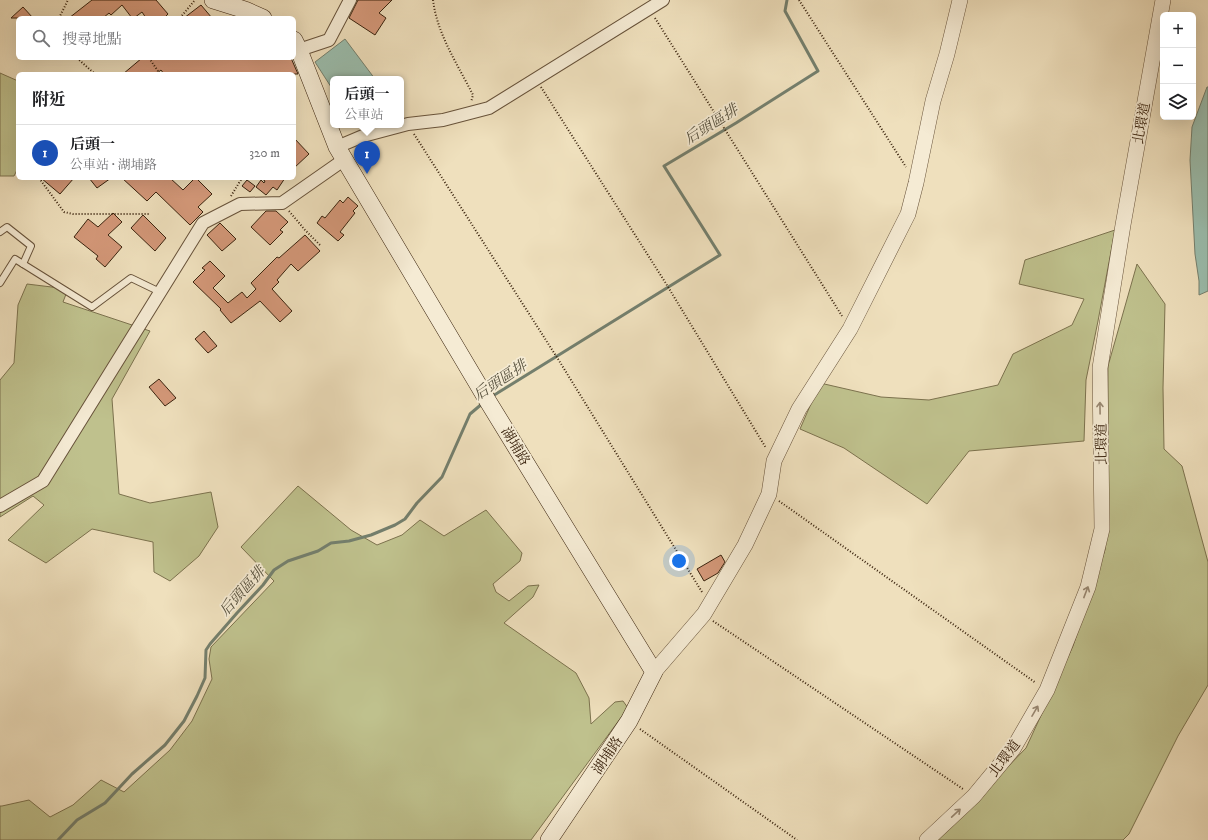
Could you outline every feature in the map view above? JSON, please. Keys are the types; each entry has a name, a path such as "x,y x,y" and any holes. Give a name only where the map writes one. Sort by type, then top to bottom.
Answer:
{"main road":[{"path":"213,0 258,16"},
{"name":"湖埔路","path":"297,45 330,126"},
{"name":"湖埔路","path":"331,128 341,153 486,397 654,672 629,721 549,840"}],"street":[{"path":"297,45 329,40 350,0"},
{"path":"404,125 443,120 489,108 663,0"},
{"path":"654,672 706,609 745,545 770,494 774,462 799,408 850,329 908,214 933,101 947,54 960,0"},
{"name":"北環道","path":"928,840 974,796 1013,749 1047,690 1088,587 1102,529 1100,368 1123,225 1163,0"},
{"path":"0,506 43,481 203,223 240,204 282,203 363,136 393,128"}],"lane":[{"path":"0,232 8,227 31,246 24,264"},
{"path":"0,283 15,259 92,307 131,278 160,292"}],"path":[{"path":"60,16 68,0"},
{"path":"182,16 196,0"},
{"path":"433,0 442,33 473,95 468,113"},
{"path":"799,0 916,183"},
{"path":"649,8 850,329"},
{"path":"78,60 92,72"},
{"path":"150,60 159,72"},
{"path":"536,79 665,282 774,462"},
{"path":"408,124 558,359 706,609 974,796"},
{"path":"40,180 64,212 72,214 149,214"},
{"path":"282,203 305,230 320,244"},
{"path":"770,494 1047,690"},
{"path":"629,721 797,840"}],"green space":[{"path":"0,73 16,80 16,172 14,176 0,176"},
{"path":"1115,230 1086,380 1084,441 969,451 927,504 844,448 800,429 820,383 881,397 929,400 998,385 1013,354 1072,325 1084,299 1019,284 1025,260"},
{"path":"1137,264 1165,304 1163,388 1164,449 1182,466 1208,562 1208,685 1178,736 1129,834 1123,840 937,840 1026,748 1073,646 1105,550 1107,509 1108,366"},
{"path":"27,284 68,289 63,302 150,331 112,399 119,494 150,503 211,492 218,527 199,556 170,581 154,572 153,542 92,529 46,563 8,540 44,505 33,496 0,517 0,380 14,363 18,305"},
{"path":"298,486 351,530 377,545 402,535 420,520 444,536 486,510 522,553 520,561 493,584 496,592 509,601 528,586 539,585 533,597 504,623 576,673 589,698 591,724 615,702 623,701 628,708 531,840 0,840 0,806 29,800 50,817 73,805 101,780 124,792 170,750 192,721 212,679 209,659 211,647 274,581 241,547"}],"shaded area":[{"path":"345,39 373,76 330,76 330,85 315,62"},
{"path":"1208,87 1208,291 1199,295 1199,281 1195,254 1190,160 1192,127 1196,120 1196,116"}],"building":[{"path":"92,0 156,0 168,14 166,16 145,16 142,12 137,16 130,16 122,5 111,15 109,13 105,16 72,16"},
{"path":"358,0 392,0 379,13 386,18 375,35 349,18"},
{"path":"201,5 210,16 187,16"},
{"path":"23,7 31,16 16,16 16,18 11,18"},
{"path":"140,60 292,60 298,74 296,74 296,72 162,72 161,70 158,72 125,72"},
{"path":"296,140 309,154 296,166"},
{"path":"43,180 72,180 60,194"},
{"path":"91,180 108,180 97,188"},
{"path":"124,180 172,180 183,190 193,180 198,180 212,194 198,207 203,212 190,225 156,192 147,201"},
{"path":"247,180 255,186 250,192 242,186"},
{"path":"261,180 264,183 265,181 264,180 284,180 277,190 273,187 266,195 256,187"},
{"path":"348,197 358,206 353,211 355,213 340,232 344,235 338,241 317,223 322,216 325,218 340,200 343,203"},
{"path":"266,211 276,211 288,222 280,230 283,232 270,245 251,227"},
{"path":"113,213 122,222 108,235 122,247 105,267 96,259 98,256 74,237 88,219 98,227"},
{"path":"143,215 166,238 155,251 131,228"},
{"path":"220,223 236,239 222,251 207,235"},
{"path":"305,235 320,251 298,271 291,264 277,280 279,282 272,289 292,311 280,322 260,301 231,323 220,310 221,309 193,282 205,270 202,268 210,261 225,276 213,288 228,303 242,292 247,298 256,289 251,283 277,257 279,258"},
{"path":"204,331 217,346 208,353 195,339"},
{"path":"159,379 176,398 165,406 149,387"},
{"path":"721,555 725,562 718,573 704,581 697,569"}],"waterway":[{"name":"后頭區排","path":"491,397 720,255 664,166 736,123 818,71 785,11 787,0"},
{"name":"后頭區排","path":"58,840 77,820 105,803 132,774 165,745 184,721 205,678 206,650 263,585 274,570 288,561 318,551 331,543 349,541 371,535 405,519 417,503 442,477 470,414 483,403"}],"place":[{"name":"后頭一","path":"367,174"}]}
